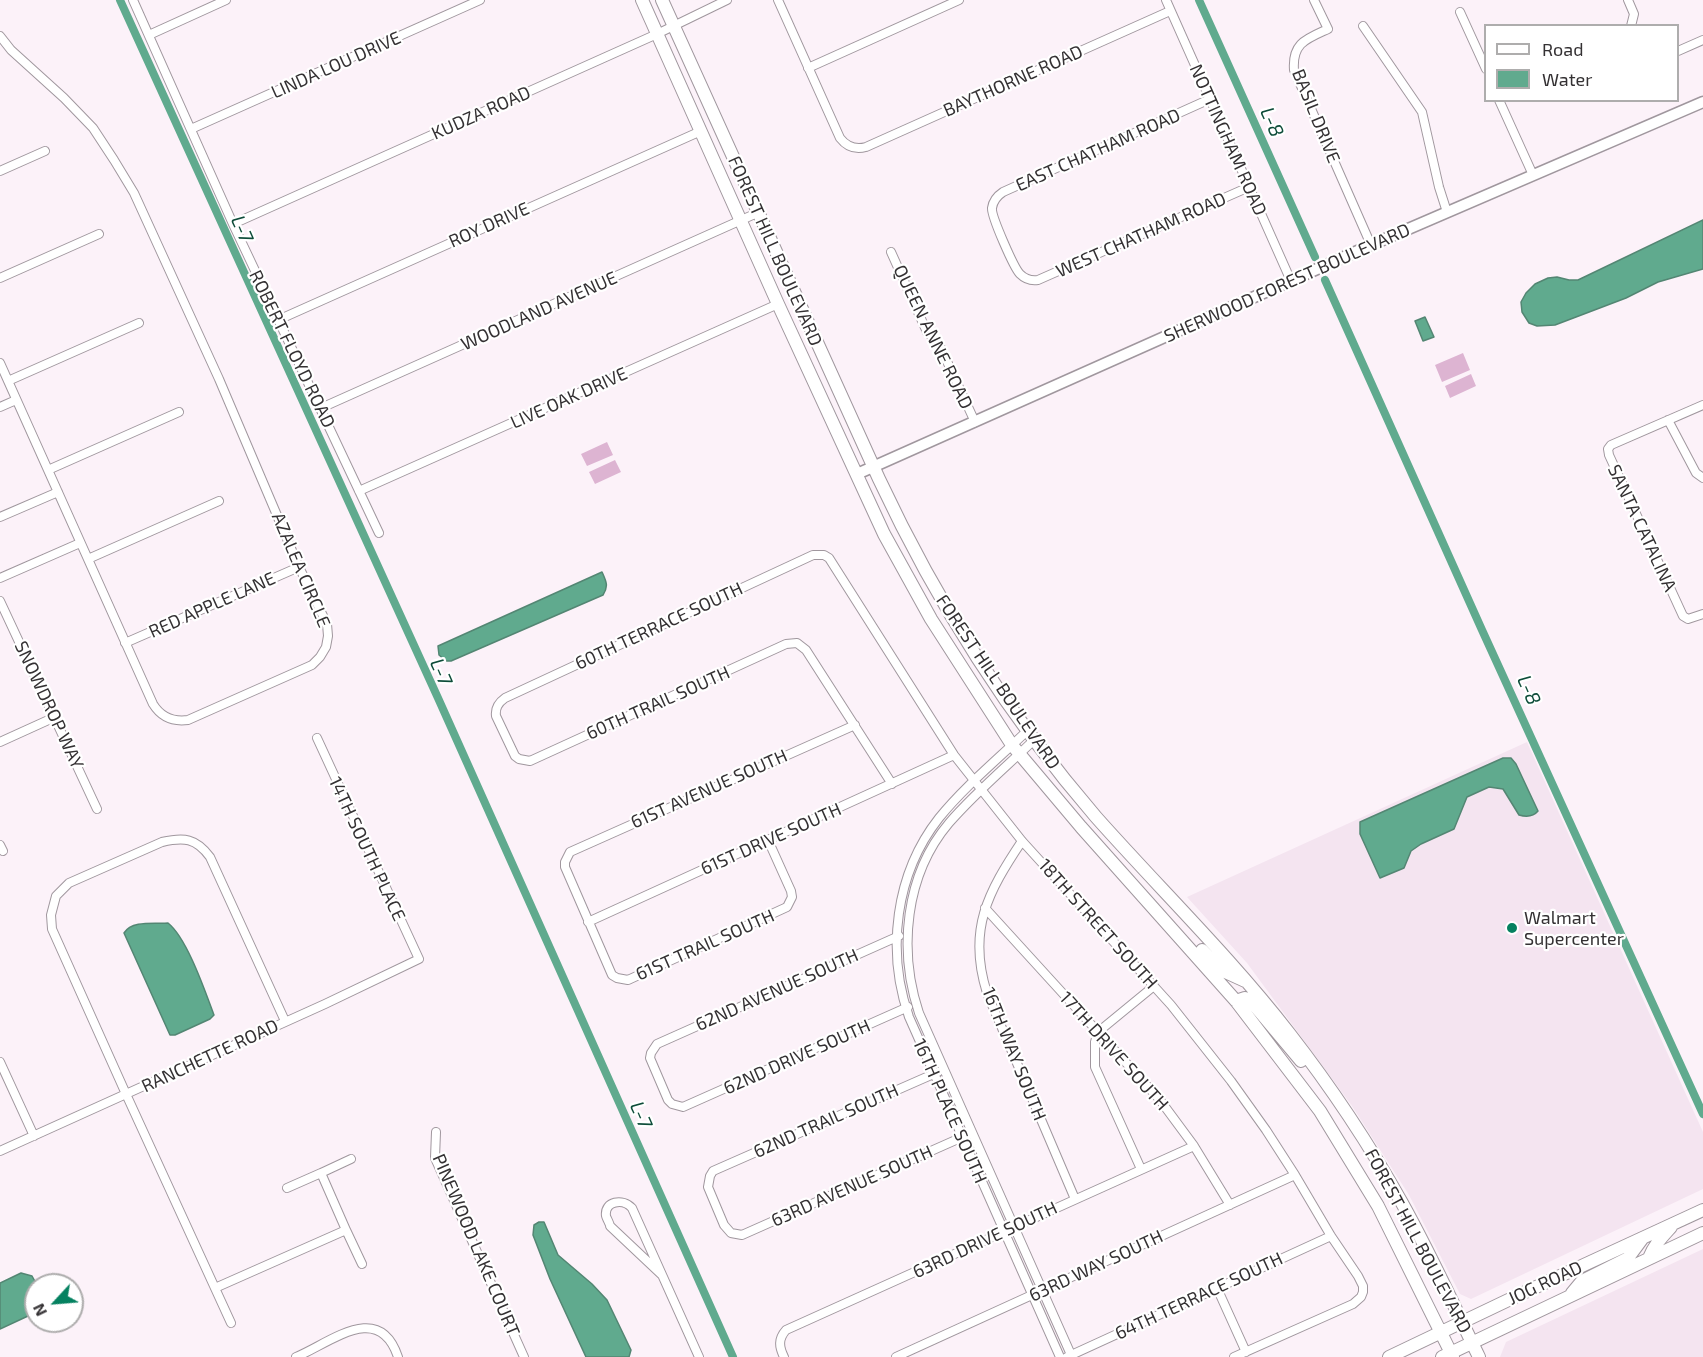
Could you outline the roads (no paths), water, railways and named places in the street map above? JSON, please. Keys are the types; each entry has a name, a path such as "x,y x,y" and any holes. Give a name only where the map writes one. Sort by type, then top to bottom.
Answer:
{"main road":[{"name":"FOREST HILL BOULEVARD","path":"642,0 884,534 925,609 954,657 1016,749 1236,1001 1320,1111 1378,1206 1441,1332 1449,1356"},
{"name":"FOREST HILL BOULEVARD","path":"662,0 899,523 945,607 969,646 1031,735 1096,816 1248,982 1289,1033 1336,1099 1402,1204 1479,1357"},
{"path":"1128,880 1135,881 1156,898 1221,970 1248,982"},
{"path":"1236,1001 1249,999 1336,1099"},
{"name":"JOG ROAD","path":"1389,1357 1703,1210"},
{"path":"1649,1258 1658,1241 1677,1222"},
{"name":"JOG ROAD","path":"1449,1356 1472,1342 1703,1233"},
{"path":"1567,1298 1582,1281 1628,1258 1643,1237"}],"street":[{"name":"ROBERT FLOYD ROAD","path":"133,0 233,224 379,533"},
{"path":"148,34 226,0"},
{"name":"LINDA LOU DRIVE","path":"191,129 480,0"},
{"name":"KUDZA ROAD","path":"233,224 657,34 727,0"},
{"path":"778,0 808,68 959,0"},
{"name":"NOTTINGHAM ROAD","path":"1166,0 1291,281"},
{"name":"BASIL DRIVE","path":"1314,0 1328,30 1309,38 1300,45 1294,56 1294,70 1371,245"},
{"path":"1628,0 1634,14 1632,24"},
{"name":"BAYTHORNE ROAD","path":"808,68 840,138 848,147 866,147 1170,11"},
{"path":"1460,12 1484,67"},
{"path":"1363,26 1422,112 1447,212"},
{"name":"AZALEA CIRCLE","path":"0,36 11,50 93,128 134,193 327,624 328,641 320,657 312,665 188,720 178,721 168,718 156,708 0,363"},
{"path":"1679,50 1703,40"},
{"name":"EAST CHATHAM ROAD","path":"1032,280 1021,275 1017,270 994,218 992,207 994,201 1003,192 1210,99"},
{"path":"1500,102 1533,176"},
{"name":"SHERWOOD FOREST BOULEVARD","path":"857,474 1371,245 1703,102"},
{"name":"ROY DRIVE","path":"278,320 700,131"},
{"path":"0,171 45,151"},
{"name":"WEST CHATHAM ROAD","path":"1032,280 1043,279 1249,187"},
{"name":"WOODLAND AVENUE","path":"321,408 757,213"},
{"path":"0,278 99,234"},
{"name":"QUEEN ANNE ROAD","path":"891,252 927,332 939,344 975,422"},
{"name":"LIVE OAK DRIVE","path":"359,491 778,304"},
{"path":"8,381 139,323"},
{"path":"0,407 16,400"},
{"name":"SANTA CATALINA","path":"1703,405 1611,445 1608,449 1683,616 1688,619 1703,615"},
{"path":"48,470 179,412"},
{"path":"1668,420 1696,473 1703,478"},
{"path":"0,518 58,492"},
{"path":"88,559 219,501"},
{"path":"0,578 80,543"},
{"name":"60TH TERRACE SOUTH","path":"519,759 512,752 496,716 497,705 505,698 813,555 824,555"},
{"name":"18TH STREET SOUTH","path":"824,555 833,562 954,755 1022,841 1199,1039 1231,1081 1295,1175 1358,1276 1363,1286 1361,1297 1353,1304 1246,1352"},
{"name":"RED APPLE LANE","path":"125,643 300,567"},
{"name":"SNOWDROP WAY","path":"0,601 97,809"},
{"name":"60TH TRAIL SOUTH","path":"519,759 530,761 786,644 797,643 806,650 855,725"},
{"path":"0,742 55,717"},
{"path":"855,725 892,784"},
{"name":"61ST AVENUE SOUTH","path":"588,922 565,867 566,856 574,849 855,725"},
{"name":"16TH PLACE SOUTH","path":"1031,735 974,781 940,816 931,829 917,854 899,906 896,962 899,985 906,1008 1060,1357"},
{"name":"14TH SOUTH PLACE","path":"317,738 418,959"},
{"name":"16TH PLACE SOUTH","path":"1016,749 949,824 927,859 915,887 910,909 907,961 916,1004 1070,1356"},
{"name":"61ST DRIVE SOUTH","path":"588,922 954,755"},
{"path":"231,1323 52,928 51,915 56,896 69,883 162,842 179,838 193,841 203,847 210,857 285,1021"},
{"name":"61ST TRAIL SOUTH","path":"588,922 609,970 617,978 628,980 782,910 790,902 791,891 768,840"},
{"name":"16TH WAY SOUTH","path":"1022,841 1000,875 985,908 979,952 981,970 985,988 1075,1199"},
{"path":"917,854 927,859"},
{"name":"17TH DRIVE SOUTH","path":"985,908 1160,1100 1194,1146 1230,1204"},
{"name":"62ND AVENUE SOUTH","path":"677,1106 668,1100 651,1064 651,1053 657,1044 907,932"},
{"name":"RANCHETTE ROAD","path":"0,1151 325,1004 418,959"},
{"path":"1141,1169 1095,1067 1095,1055 1098,1032 1154,986"},
{"name":"62ND DRIVE SOUTH","path":"677,1106 688,1105 916,1004"},
{"path":"0,1062 3,1077 34,1136"},
{"name":"62ND TRAIL SOUTH","path":"731,1233 724,1225 708,1187 710,1176 718,1168 944,1070"},
{"name":"PINEWOOD LAKE COURT","path":"436,1132 435,1158 524,1357"},
{"name":"63RD AVENUE SOUTH","path":"731,1233 742,1235 972,1133"},
{"name":"63RD DRIVE SOUTH","path":"784,1357 780,1339 786,1330 1194,1146"},
{"path":"287,1188 351,1159"},
{"path":"321,1173 362,1264"},
{"name":"63RD WAY SOUTH","path":"896,1357 1295,1175"},
{"path":"662,1275 610,1226 606,1210 612,1204 620,1201 627,1202 632,1208 699,1357"},
{"path":"215,1288 346,1230"},
{"name":"64TH TERRACE SOUTH","path":"1070,1356 1331,1236"},
{"path":"1217,1288 1246,1352 1234,1357"},
{"path":"296,1357 351,1330 363,1327 381,1333 392,1345 398,1357"}],"water":[{"path":"1703,220 1703,269 1658,282 1626,298 1555,325 1537,326 1529,323 1522,312 1521,302 1535,284 1557,277 1578,280"},
{"path":"1425,317 1434,337 1423,341 1415,321"},
{"path":"602,572 606,581 603,595 451,661 446,661 439,655 438,646"},
{"path":"1503,758 1511,758 1516,764 1538,811 1536,813 1529,816 1519,815 1503,789 1489,787 1467,797 1454,829 1421,844 1411,851 1404,868 1380,878 1360,834 1360,822"},
{"path":"168,923 189,952 214,1015 175,1035 170,1035 124,933 138,924"},
{"path":"544,1222 558,1255 607,1300 631,1350 629,1357 586,1357 550,1279 533,1235 534,1225"},
{"path":"21,1273 24,1274 24,1318 0,1329 0,1283"}],"waterway":[{"name":"L-7","path":"120,0 438,698 733,1357"},
{"name":"L-8","path":"1199,0 1315,257"},
{"name":"L-8","path":"1325,280 1703,1114"}],"place":[{"name":"Walmart Supercenter","path":"1512,928"}]}
